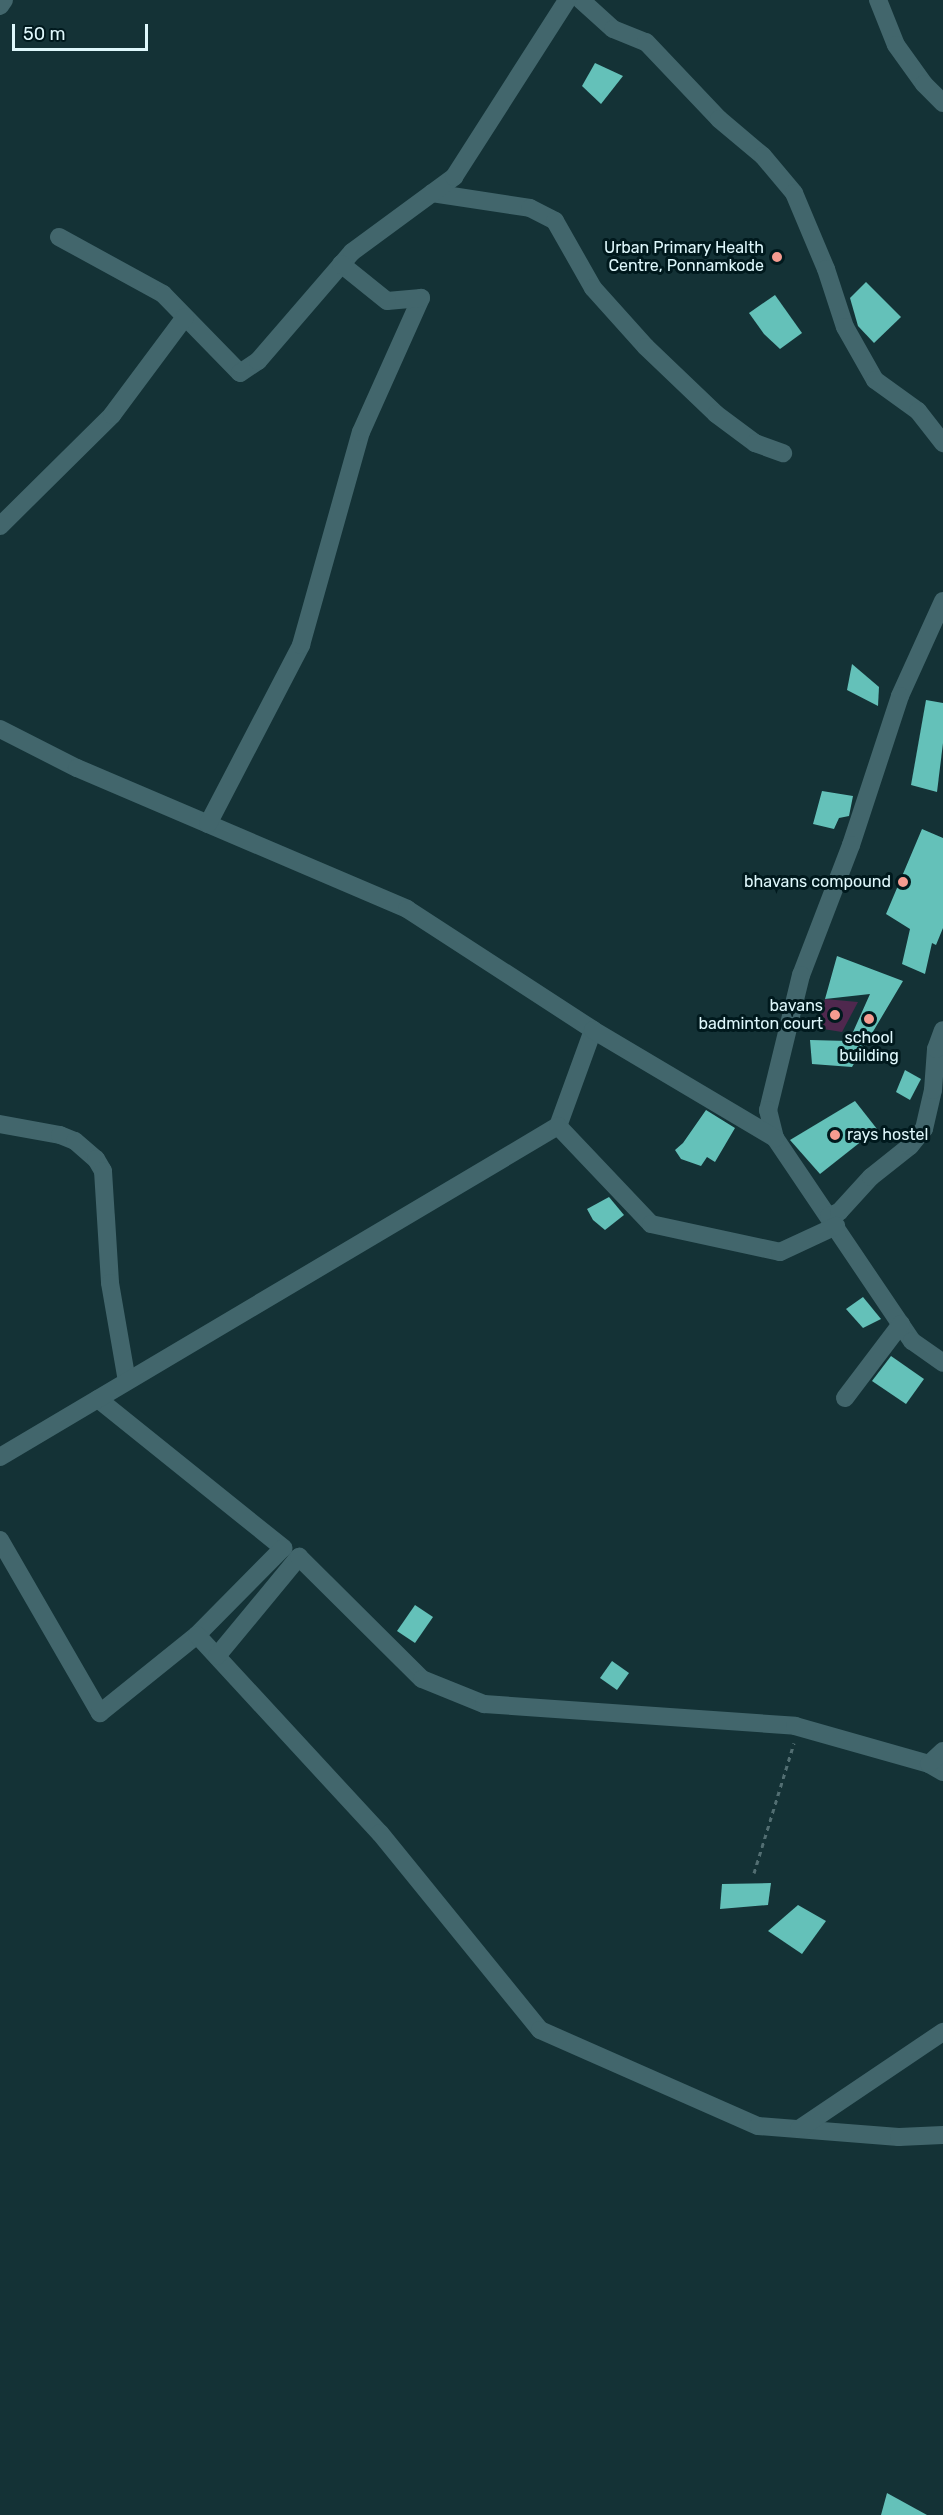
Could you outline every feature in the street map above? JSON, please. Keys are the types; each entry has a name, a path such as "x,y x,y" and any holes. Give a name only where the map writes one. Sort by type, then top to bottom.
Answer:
{"street":[{"path":"0,6 4,0"},
{"path":"59,237 163,294 240,374 258,361 351,252 454,177 567,0"},
{"path":"581,0 613,29 646,42 719,119 763,156 794,194 826,269 845,327 875,380 918,411 943,443"},
{"path":"878,0 896,45 924,84 943,103"},
{"path":"432,193 530,208 555,221 593,288 646,347 716,414 755,443 783,453"},
{"path":"208,824 301,645 361,432 421,298 387,301 341,264"},
{"path":"0,526 112,415 185,317"},
{"path":"943,601 900,696 851,844 801,975 768,1110 775,1138 912,1341 943,1363"},
{"path":"0,729 77,768 407,909 593,1030 775,1138"},
{"path":"0,1457 558,1126 572,1093 593,1030"},
{"path":"558,1126 651,1224 780,1252 832,1221 871,1177 910,1146 924,1129 933,1090 936,1049 943,1030"},
{"path":"0,1124 75,1141 96,1159 103,1171 110,1283 127,1381"},
{"path":"844,1398 901,1324"},
{"path":"0,1540 100,1713 197,1635 284,1548 98,1399"},
{"path":"217,1656 299,1557 422,1679 484,1704 798,1727 936,1768 943,1751"},
{"path":"197,1635 380,1833 540,2030 758,2126 898,2137 943,2135"},
{"path":"799,2129 943,2032"}],"path":[{"path":"754,1873 798,1727"}],"shaded area":[{"name":"bavans badminton court","path":"825,999 858,1002 842,1032 817,1028"}],"building":[{"path":"595,63 623,76 601,104 582,86"},
{"path":"866,282 901,317 874,343 858,326 850,298"},
{"path":"775,295 802,333 780,349 764,334 749,313"},
{"path":"852,664 879,687 878,706 847,690"},
{"path":"926,700 943,703 943,743 937,792 911,785"},
{"path":"822,791 853,796 849,816 839,818 834,829 813,824"},
{"path":"922,829 943,838 943,928 936,945 932,943 925,974 902,964 910,929 886,914"},
{"name":"school building","path":"837,956 903,981 852,1067 812,1064 810,1040 849,1041 870,994 825,999"},
{"path":"905,1070 921,1079 910,1100 896,1092"},
{"name":"rays hostel","path":"855,1101 877,1129 820,1174 790,1140"},
{"path":"706,1110 735,1128 715,1162 707,1157 701,1166 681,1159 675,1150 683,1143"},
{"path":"609,1197 624,1215 605,1230 593,1220 587,1209"},
{"path":"863,1297 881,1319 863,1328 846,1309"},
{"path":"891,1356 924,1379 906,1404 872,1381"},
{"path":"415,1605 433,1617 415,1643 397,1631"},
{"path":"612,1661 629,1673 617,1690 600,1678"},
{"path":"771,1883 768,1905 720,1909 722,1884"},
{"path":"798,1905 826,1921 802,1954 768,1931"},
{"path":"887,2493 927,2515 881,2515"}],"place":[{"name":"Urban Primary Health Centre, Ponnamkode","path":"777,257"},
{"name":"bhavans compound","path":"903,882"},
{"name":"bavans badminton court","path":"835,1015"},
{"name":"school building","path":"869,1019"},
{"name":"rays hostel","path":"835,1135"}]}
